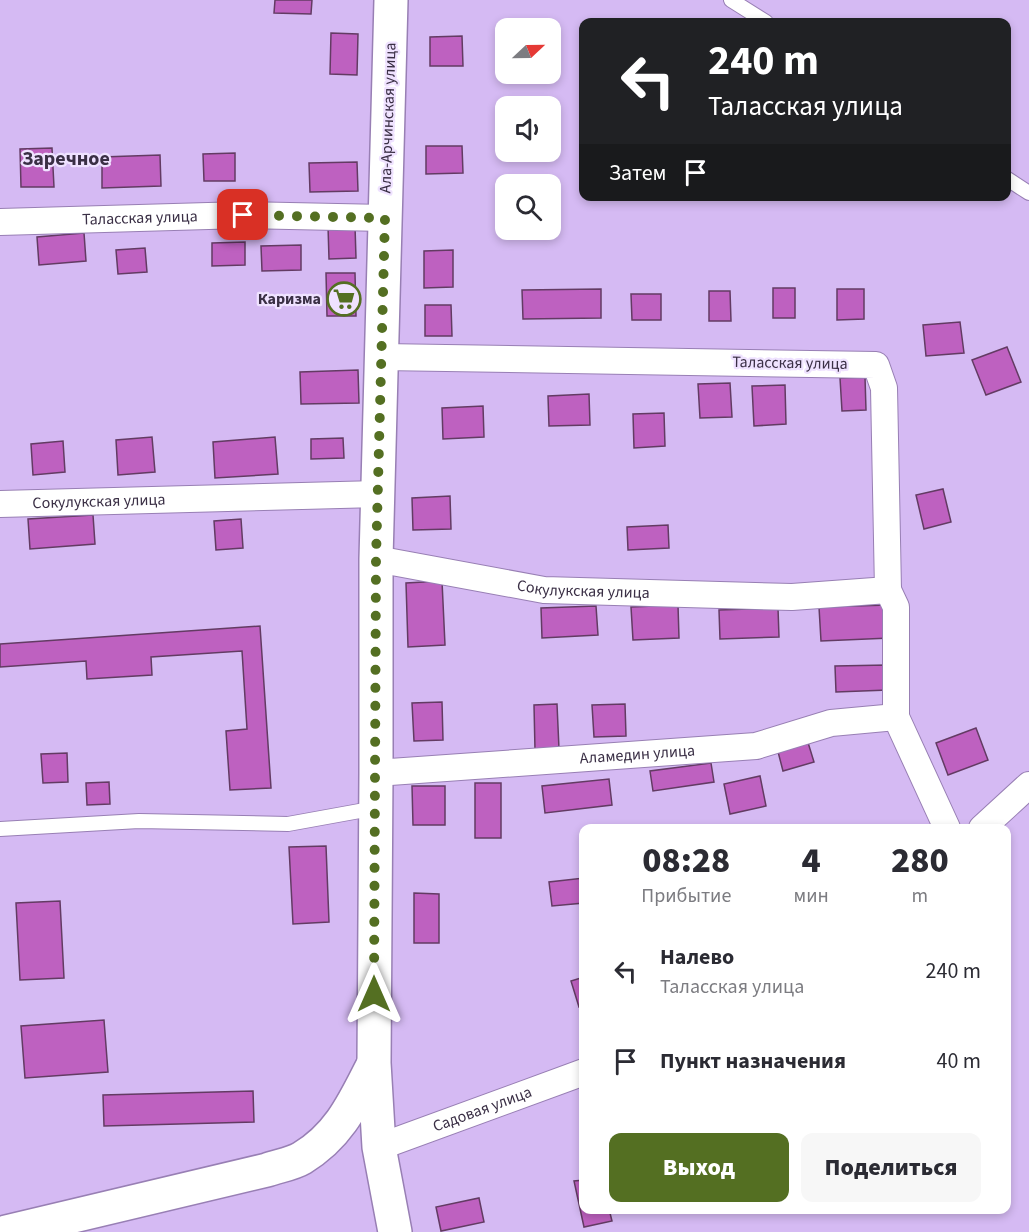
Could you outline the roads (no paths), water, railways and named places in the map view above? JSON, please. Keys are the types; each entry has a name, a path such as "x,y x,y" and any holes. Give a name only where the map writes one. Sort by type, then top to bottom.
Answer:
{"main road":[{"name":"Ала-Арчинская улица","path":"392,0 376,559 374,1064 379,1147 395,1232"},
{"path":"6,1232 267,1170 301,1159 329,1138 348,1114 374,1064"}],"street":[{"name":"Таласская улица","path":"0,222 243,215 385,218"},
{"name":"Таласская улица","path":"382,357 876,365 884,388 888,590"},
{"name":"Сокулукская улица","path":"0,504 378,494"},
{"name":"Сокулукская улица","path":"376,559 544,590 792,597 888,590"},
{"path":"888,590 896,607 896,717 945,824"},
{"name":"Аламедин улица","path":"376,773 756,746 831,723 896,717"},
{"path":"986,824 1029,784"},
{"name":"Садовая улица","path":"379,1147 579,1074"}],"lane":[{"path":"731,0 760,18"},
{"path":"1011,181 1029,193"},
{"path":"0,829 139,821 288,824 376,807"}],"place":[{"name":"Каризма","path":"344,299"}],"district":[{"name":"Заречное","path":"66,159"}]}
